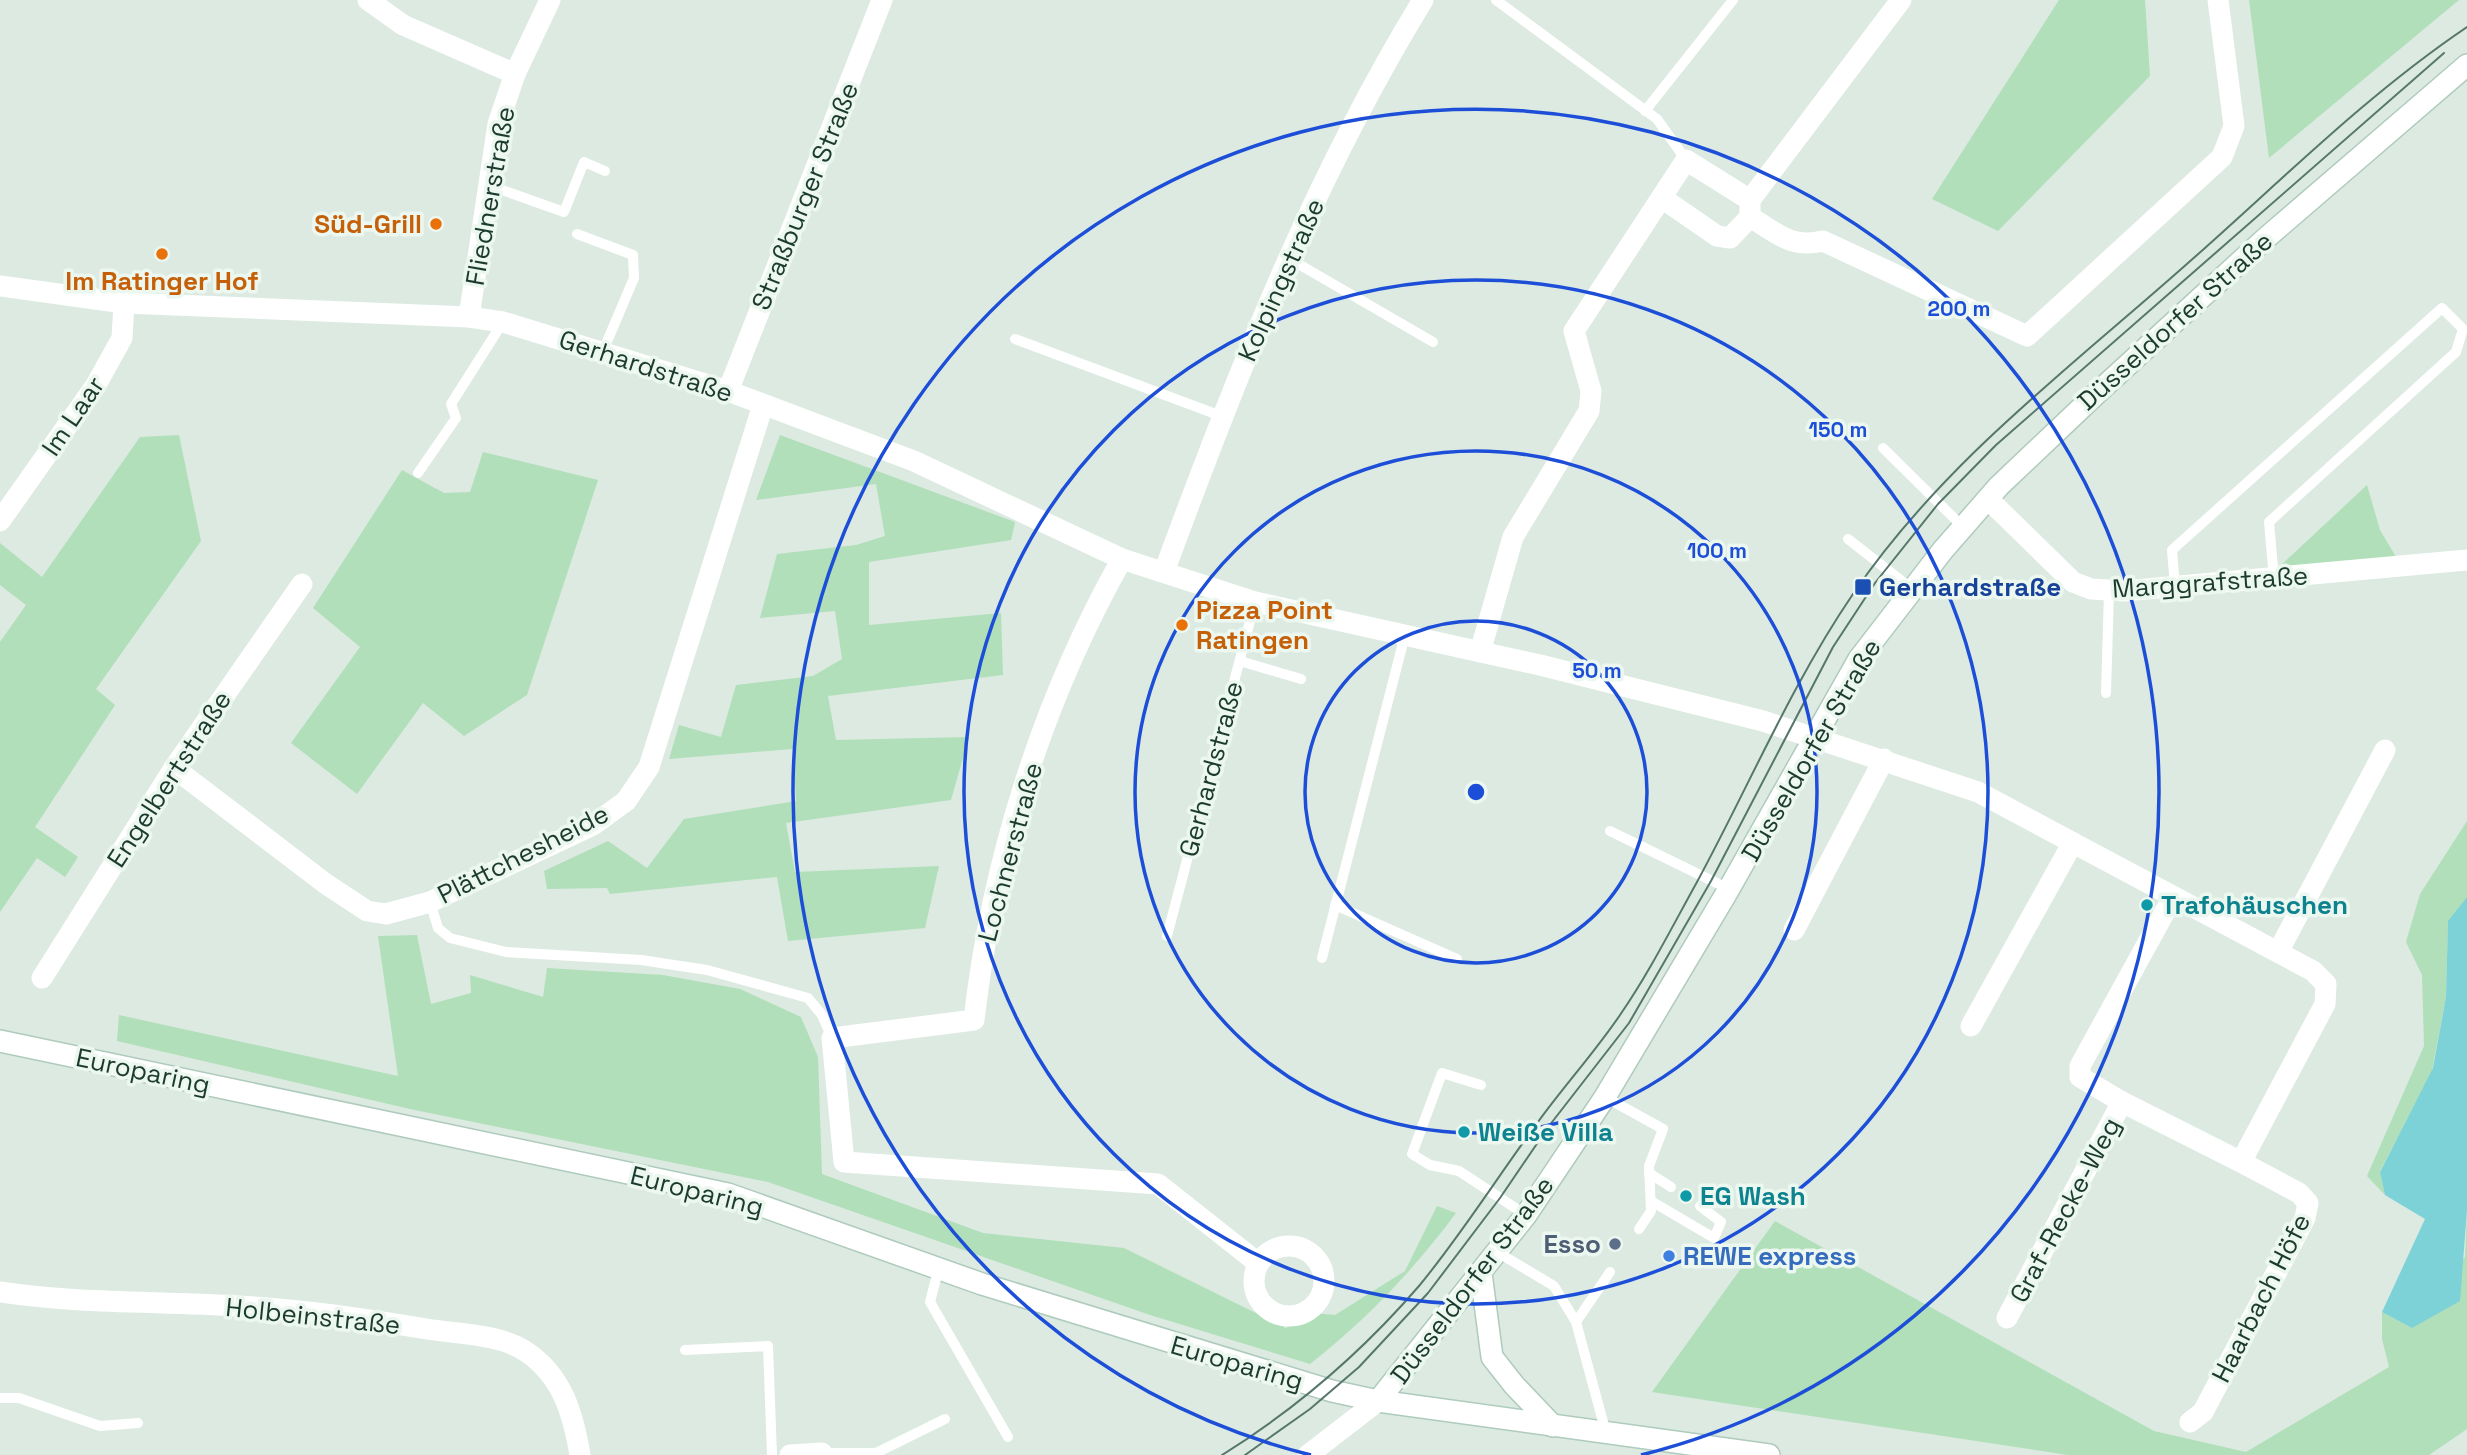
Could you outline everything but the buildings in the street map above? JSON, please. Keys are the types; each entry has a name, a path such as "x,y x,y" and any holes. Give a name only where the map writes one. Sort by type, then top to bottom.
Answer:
{"street":[{"path":"368,0 403,25 515,74"},
{"name":"Fliednerstraße","path":"468,317 498,124 515,74 550,0"},
{"name":"Straßburger Straße","path":"728,391 882,0"},
{"name":"Kolpingstraße","path":"1164,572 1222,416 1288,258 1368,98 1423,0"},
{"path":"1662,198 1717,236 1730,239 1901,0"},
{"path":"1480,652 1513,537 1590,411 1591,391 1574,331 1686,160 1790,242 1805,245 1823,241 2027,336 2222,157 2234,126 2218,0"},
{"name":"Düsseldorfer Straße","path":"1308,1455 1378,1401 1526,1215 1605,1097 1729,889 1859,659 1963,527 1988,499 2096,394 2257,246 2467,65"},
{"name":"Gerhardstraße","path":"0,286 124,303 468,317 503,322 728,391 914,461 1122,559 1255,602 1480,652 1751,718 1815,738"},
{"name":"Im Laar","path":"0,521 96,385 122,338 124,303"},
{"name":"Plättchesheide","path":"174,768 326,884 367,911 386,914 430,902 593,825 626,801 649,768 763,405"},
{"name":"Marggrafstraße","path":"1988,499 2073,582 2091,589 2109,591 2175,587 2467,560"},
{"name":"Lochnerstraße","path":"832,1038 974,1020 980,968 1002,866 1036,754 1077,642 1122,559"},
{"name":"Engelbertstraße","path":"42,978 174,768 302,584"},
{"path":"1815,738 1978,792 2313,971 2326,984 2325,1004 2241,1162"},
{"path":"2278,952 2385,750"},
{"path":"1794,930 1884,759"},
{"path":"1971,1026 2072,844"},
{"name":"Graf-Recke-Weg","path":"2007,1318 2122,1102 2080,1077 2080,1066 2173,897"},
{"path":"832,1038 844,1162 1158,1184 1258,1263"},
{"name":"Europaring","path":"0,1041 728,1194 982,1284 1170,1344 1378,1401 1769,1455"},
{"name":"Haarbach Höfe","path":"2122,1102 2299,1193 2308,1203 2305,1218 2203,1412 2190,1422"},
{"path":"1481,1273 1492,1357 1553,1426"},
{"name":"Holbeinstraße","path":"0,1292 63,1300 240,1306 335,1315 496,1340 523,1349 546,1367 564,1391 580,1455"},
{"path":"790,1455 822,1453"}],"lane":[{"path":"1496,0 1645,111 1665,128 1686,160"},
{"path":"1645,111 1732,0"},
{"path":"488,186 564,212 584,162 605,172"},
{"path":"577,234 633,255 634,278 603,351"},
{"path":"1288,258 1433,342"},
{"path":"2175,587 2172,550 2442,308 2463,330 2456,352 2269,522 2274,579"},
{"path":"418,473 456,418 451,404 503,322"},
{"path":"1015,339 1222,416"},
{"path":"1883,448 1963,527"},
{"path":"1847,539 1912,589"},
{"path":"2106,693 2109,591"},
{"name":"Gerhardstraße","path":"1167,936 1255,602"},
{"path":"1322,958 1405,635"},
{"path":"1240,661 1301,679"},
{"path":"1610,831 1729,889"},
{"path":"430,902 438,928 450,938 506,952 641,960 707,970 808,998 822,1015 832,1038"},
{"path":"1335,905 1457,959"},
{"path":"1481,1085 1443,1073 1412,1154 1430,1165 1459,1171 1526,1215"},
{"path":"1605,1097 1663,1129 1652,1156 1649,1173 1651,1211 1639,1229"},
{"path":"1649,1173 1671,1187"},
{"path":"1651,1201 1712,1238 1720,1226 1718,1217 1700,1206"},
{"path":"1497,1252 1554,1286 1576,1322 1606,1433"},
{"path":"939,1267 930,1302 1008,1437"},
{"path":"1576,1322 1610,1272"},
{"path":"685,1350 768,1346 772,1455"},
{"path":"0,1398 19,1398 100,1426 138,1423"},
{"path":"822,1453 877,1453 945,1419"}],"green space":[{"path":"2059,0 2145,0 2150,76 1998,231 1932,199"},
{"path":"2249,0 2459,0 2269,158"},
{"path":"179,435 201,541 96,689 115,705 35,827 78,857 65,877 37,858 0,912 0,642 26,605 0,585 0,543 42,577 140,437"},
{"path":"780,435 1015,522 1011,540 869,562 869,625 1001,613 1003,675 828,696 836,740 969,737 951,800 786,823 795,872 939,866 925,928 788,941 777,877 610,894 607,888 547,889 544,871 608,841 647,868 684,819 796,801 793,749 669,759 679,725 721,737 736,685 813,676 842,659 835,611 760,618 777,554 856,545 885,536 876,484 756,500"},
{"path":"483,452 598,480 527,695 464,736 423,703 357,794 291,743 360,647 313,608 402,470 444,493 470,492"},
{"path":"2367,485 2380,530 2396,557 2279,567"},
{"path":"2467,821 2467,897 2448,922 2446,997 2432,1071 2380,1171 2385,1195 2367,1176 2424,1046 2422,975 2406,942 2420,894"},
{"path":"417,935 431,1004 471,993 470,975 543,997 547,968 663,975 740,989 801,1017 818,1057 822,1174 983,1233 1124,1248 1286,1328 1312,1313 1335,1315 1405,1271 1437,1206 1456,1213 1388,1293 1351,1330 1310,1364 1150,1315 768,1182 410,1109 117,1041 119,1015 398,1076 378,936"},
{"path":"2467,1210 2467,1429 2429,1455 2068,1455 1652,1392 1775,1221 2154,1431 2246,1452 2389,1367 2382,1339 2382,1312 2412,1328 2465,1257"}],"water":[{"path":"2467,897 2467,1210 2460,1301 2412,1328 2382,1312 2425,1219 2385,1195 2380,1172 2433,1068 2446,997 2448,921"}],"tram line":[{"path":"1222,1455 1302,1399 1327,1378 1375,1334 1419,1286 1450,1246 1538,1122 1631,999 1697,882 1810,664 1853,594 1888,546 1926,502 2010,418 2358,110 2467,27"},
{"path":"1245,1455 1310,1409 1359,1367 1428,1293 1500,1198 1549,1126 1629,1023 1711,881 1833,647 1875,583 1938,504 1996,445 2444,53"}],"place":[{"name":"Süd-Grill","path":"436,224"},
{"name":"Im Ratinger Hof","path":"162,254"},
{"name":"Gerhardstraße","path":"1863,587"},
{"name":"Pizza Point Ratingen","path":"1182,625"},
{"name":"Trafohäuschen","path":"2147,905"},
{"name":"Weiße Villa","path":"1464,1132"},
{"name":"EG Wash","path":"1686,1196"},
{"name":"Esso","path":"1615,1244"},
{"name":"REWE express","path":"1669,1256"}]}
